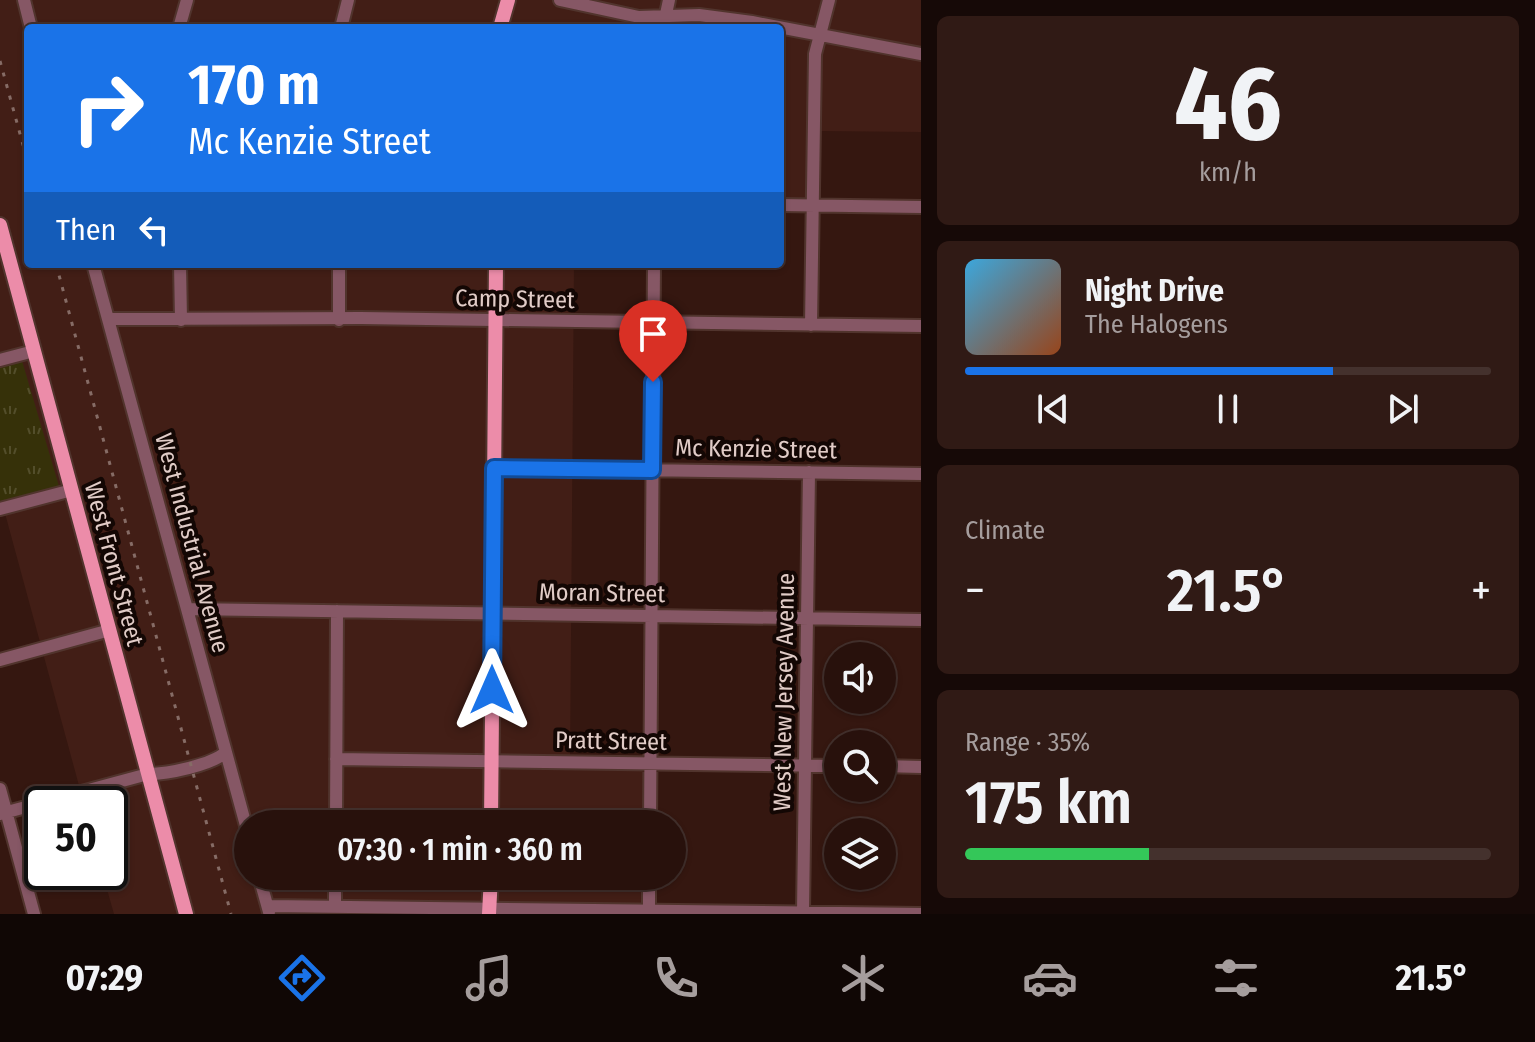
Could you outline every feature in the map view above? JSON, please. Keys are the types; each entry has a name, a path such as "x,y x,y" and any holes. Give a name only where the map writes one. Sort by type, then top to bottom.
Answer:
{"main road":[{"path":"501,24 508,0"},
{"name":"West Front Street","path":"0,225 186,914"},
{"path":"491,810 496,268"},
{"path":"490,911 491,890"}],"street":[{"path":"180,24 187,0"},
{"path":"342,24 348,0"},
{"path":"560,0 664,22 699,15 756,24"},
{"path":"664,22 669,0"},
{"path":"811,325 815,54 829,0"},
{"path":"25,2 30,24"},
{"path":"784,28 921,54"},
{"path":"784,205 921,207"},
{"name":"West Industrial Avenue","path":"94,268 242,810"},
{"path":"180,268 181,320"},
{"path":"339,268 339,320"},
{"path":"650,810 654,268"},
{"name":"Camp Street","path":"108,319 921,326"},
{"path":"0,360 34,351"},
{"name":"Mc Kenzie Street","path":"494,468 921,474"},
{"name":"West New Jersey Avenue","path":"803,912 809,472"},
{"path":"0,509 72,490"},
{"name":"Moran Street","path":"187,609 921,620"},
{"path":"336,810 337,611"},
{"path":"0,660 110,630"},
{"path":"3,813 148,774 163,774 219,759 226,752"},
{"name":"Pratt Street","path":"336,759 824,766"},
{"path":"896,766 921,767"},
{"path":"0,789 3,813 34,914"},
{"path":"263,890 269,910 335,907 921,914"},
{"path":"335,890 335,907"},
{"path":"649,890 649,910"}],"shaded area":[{"path":"0,0 921,0 921,132 818,131 816,204 784,203 784,24 24,24 24,268 574,268 570,762 652,764 652,810 234,810 234,890 651,890 651,911 892,914 114,914 107,890 128,890 128,786 79,786 0,495"}],"green space":[{"path":"20,354 61,493 0,509 0,360"}],"railway":[{"path":"0,61 24,148"},
{"path":"57,268 231,914"}],"route":[{"path":"492,690 494,468 652,470 653,382"}]}
